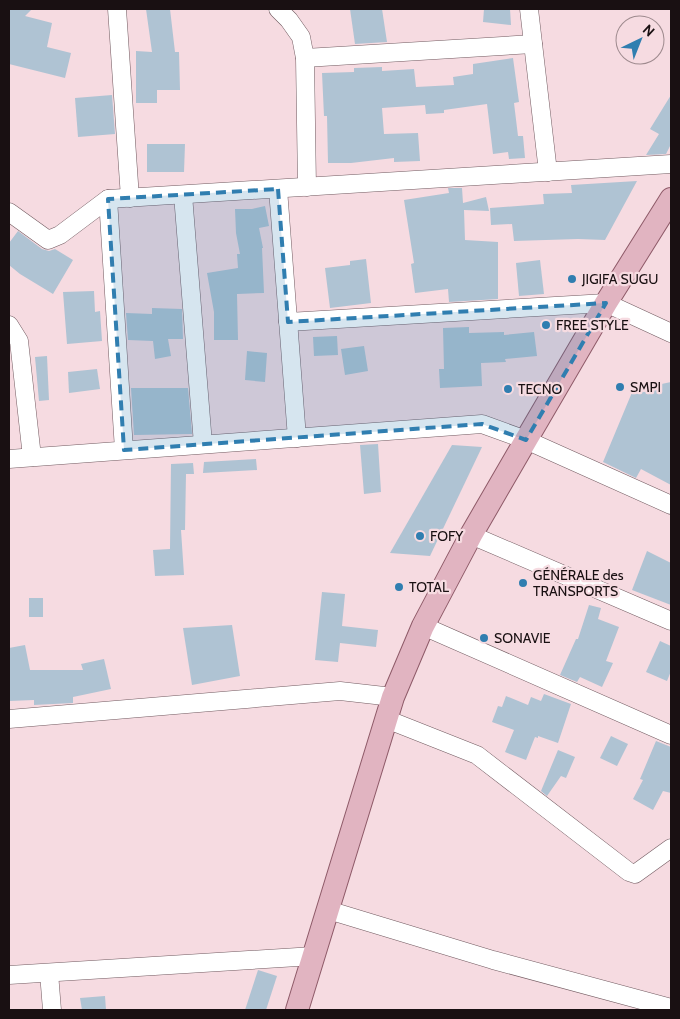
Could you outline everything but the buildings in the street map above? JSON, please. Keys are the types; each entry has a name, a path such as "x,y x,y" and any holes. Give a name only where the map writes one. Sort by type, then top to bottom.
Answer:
{"main road":[{"path":"298,1010 393,697 423,626 471,535 526,440 606,303 671,200"}],"street":[{"path":"118,9 130,198"},
{"path":"278,9 289,20 301,37 305,58 307,187"},
{"path":"529,9 548,172"},
{"path":"305,58 533,44"},
{"path":"9,212 48,240 60,235 108,199 671,164"},
{"path":"278,188 297,438"},
{"path":"183,195 203,444"},
{"path":"108,199 124,450"},
{"path":"288,322 606,303 671,333"},
{"path":"9,325 20,341 32,457"},
{"path":"9,458 482,424 526,440 671,506"},
{"path":"471,535 671,621"},
{"path":"423,626 671,735"},
{"path":"9,718 340,691 393,697"},
{"path":"386,719 477,755 629,872 635,874 671,848"},
{"path":"328,910 493,960 671,1008"},
{"path":"9,975 314,956"},
{"path":"48,972 52,1010"}],"highlighted area":[{"path":"278,189 288,322 606,303 526,440 482,424 124,450 108,199"}],"place":[{"name":"JIGIFA SUGU","path":"572,279"},
{"name":"FREE STYLE","path":"546,325"},
{"name":"SMPI","path":"620,387"},
{"name":"TECNO","path":"508,389"},
{"name":"FOFY","path":"420,536"},
{"name":"GÉNÉRALE des TRANSPORTS","path":"523,583"},
{"name":"TOTAL","path":"399,587"},
{"name":"SONAVIE","path":"484,638"}]}
